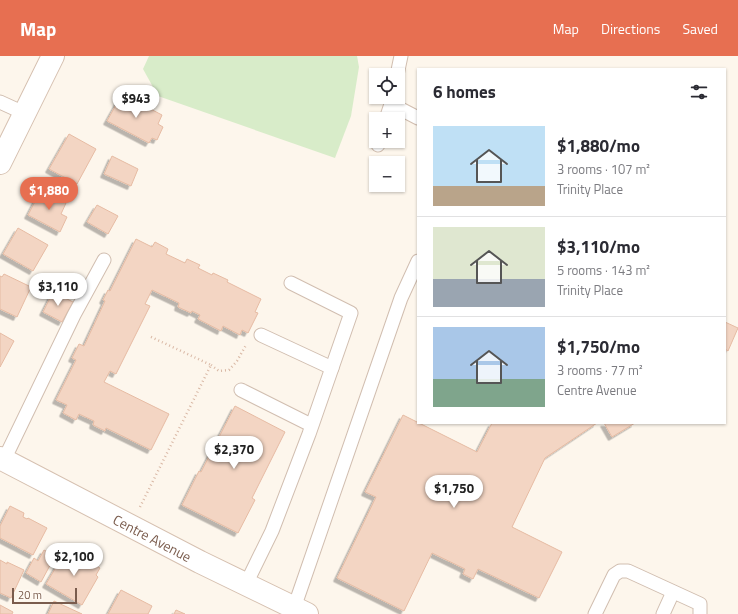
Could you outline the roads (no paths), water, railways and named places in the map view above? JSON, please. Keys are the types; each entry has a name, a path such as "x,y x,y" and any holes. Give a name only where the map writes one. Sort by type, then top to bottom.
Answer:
{"street":[{"path":"0,162 53,56"},
{"name":"Centre Avenue","path":"2,459 200,562 301,611"}],"lane":[{"path":"398,68 401,56"},
{"path":"0,102 24,114"},
{"path":"398,104 417,117"},
{"path":"2,459 74,315 104,260"},
{"path":"301,611 401,298 417,262"},
{"path":"246,584 272,531 312,425 351,313 291,283"},
{"path":"261,335 332,368"},
{"path":"241,390 312,425"},
{"path":"595,614 614,575 620,571 628,571 700,604 700,614"},
{"path":"663,614 673,592"}]}
